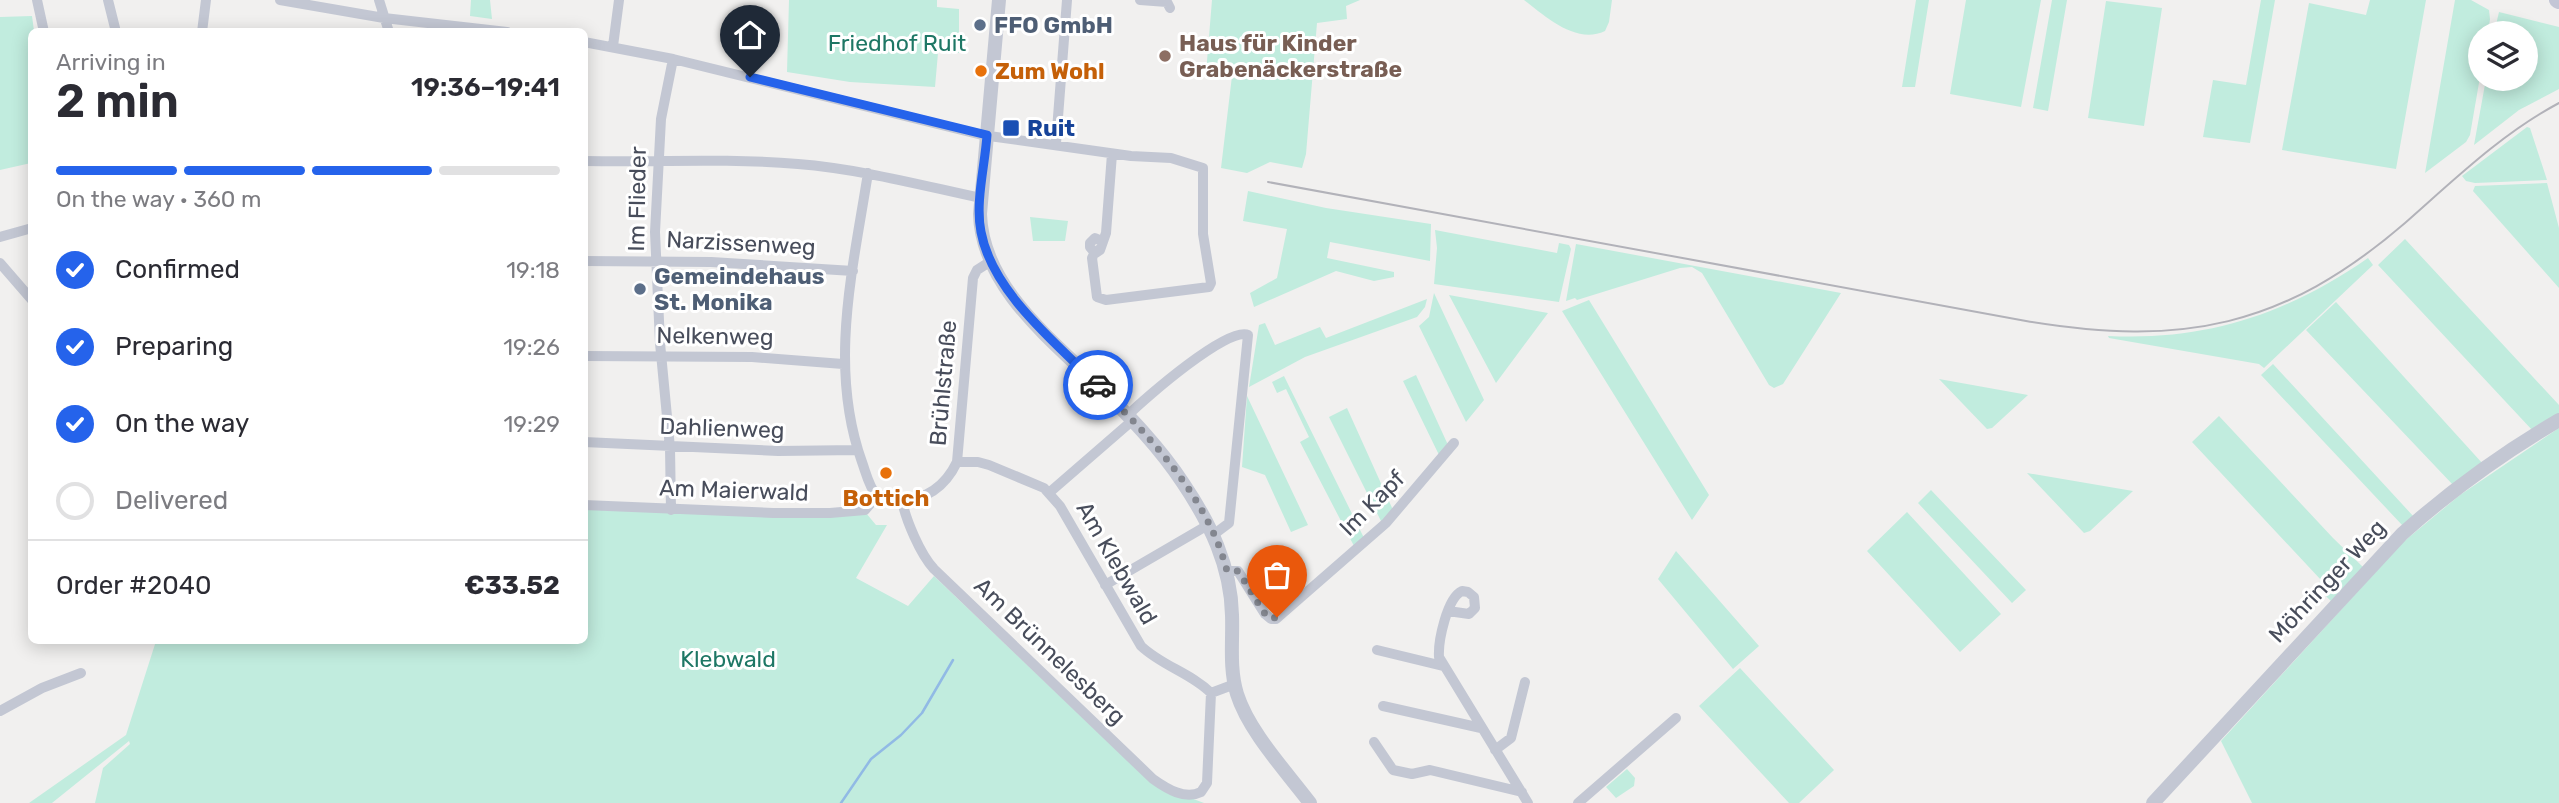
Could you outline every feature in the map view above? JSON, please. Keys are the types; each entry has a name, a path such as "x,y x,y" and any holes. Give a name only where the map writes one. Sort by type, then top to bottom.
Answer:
{"street":[{"path":"37,0 43,28"},
{"path":"108,0 115,28"},
{"path":"202,28 206,0"},
{"path":"281,0 384,18 472,28"},
{"path":"379,0 388,28"},
{"path":"613,46 619,0"},
{"path":"999,0 981,198 981,233 991,261 1019,305 1130,418 1183,481 1211,530 1227,571 1231,601 1234,684 1249,720 1310,803"},
{"path":"1055,144 1068,0"},
{"path":"1140,0 1167,2 1170,8"},
{"path":"588,43 673,59 987,135 1112,154 1173,158 1203,168 1202,227 1209,287 1100,300 1096,295 1092,258 1095,253 1090,243 1095,238 1102,241 1106,233 1112,154"},
{"name":"Im Flieder","path":"671,510 670,448 655,232 661,119 673,59"},
{"path":"588,161 762,162 868,173 981,198"},
{"path":"868,173 853,271 843,364 849,412 858,450 877,496"},
{"path":"0,237 28,229"},
{"name":"Narzissenweg","path":"588,261 772,264 853,271"},
{"name":"Brühlstraße","path":"877,496 886,500 918,499 933,491 951,474 957,463 973,278 976,270 991,261"},
{"path":"0,263 28,295"},
{"path":"1049,492 1208,349 1238,333 1248,335 1228,526 1211,530 1105,585"},
{"name":"Nelkenweg","path":"588,356 752,357 843,364"},
{"name":"Möhringer Weg","path":"2154,803 2402,534 2441,500 2491,463 2559,420"},
{"name":"Dahlienweg","path":"588,443 808,452 858,450"},
{"name":"Im Kapf","path":"1227,571 1238,571 1265,614 1276,619 1386,523 1454,443"},
{"name":"Am Klebwald","path":"957,463 978,462 989,465 1049,492 1060,506 1141,646 1154,658 1211,692"},
{"name":"Am Maierwald","path":"588,505 671,510 839,512 865,510 877,496"},
{"name":"Am Brünnelesberg","path":"902,500 905,514 923,554 933,569 1153,779 1182,794 1201,792"},
{"path":"1448,611 1438,651 1443,666 1528,803"},
{"path":"1377,650 1443,666"},
{"path":"0,711 42,688 81,673"},
{"path":"1495,750 1511,738 1525,682"},
{"path":"1207,803 1201,792 1207,783 1211,692 1234,684"},
{"path":"1383,706 1481,728"},
{"path":"1578,803 1676,718"},
{"path":"1374,742 1393,770 1412,774 1430,770 1522,792"}],"green space":[{"path":"471,0 490,0 492,19 470,16"},
{"name":"Friedhof Ruit","path":"789,0 937,0 937,7 959,9 959,53 938,53 935,87 850,82 787,72"},
{"path":"1212,0 1360,0 1346,6 1347,19 1317,23 1306,154 1302,168 1270,162 1247,173 1221,168 1232,76 1206,73"},
{"path":"1524,0 1612,0 1605,31 1583,34 1562,27"},
{"path":"1916,0 1929,0 1915,87 1902,87"},
{"path":"1966,0 2041,0 2021,107 1950,94"},
{"path":"2052,0 2067,0 2048,111 2033,108"},
{"path":"2261,0 2275,0 2250,143 2203,137 2213,80 2246,85"},
{"path":"2370,0 2426,0 2396,169 2282,150 2309,3 2366,15"},
{"path":"2455,0 2471,0 2489,10 2490,19 2468,21 2468,91 2478,91 2470,135 2466,142 2425,173"},
{"path":"2106,1 2162,8 2144,126 2088,118"},
{"path":"2499,12 2535,21 2497,21"},
{"path":"32,16 34,28 28,28 28,164 0,170 0,17"},
{"path":"2538,22 2559,27 2559,89 2519,110 2474,145 2484,91 2538,91"},
{"path":"2527,127 2530,128 2547,180 2475,183 2466,181 2462,176"},
{"path":"2547,183 2559,228 2559,288 2473,191 2475,186"},
{"path":"1248,191 1326,208 1431,224 1430,261 1330,242 1327,258 1394,272 1394,277 1374,281 1336,271 1254,307 1250,293 1277,278 1287,229 1243,221"},
{"path":"1030,217 1068,221 1065,241 1033,241"},
{"path":"1435,230 1557,253 1559,243 1569,245 1571,249 1559,302 1434,284 1437,248"},
{"path":"2405,239 2559,405 2559,415 2533,431 2378,265"},
{"path":"1576,244 1841,293 1783,384 1774,388 1769,385 1702,273 1692,267 1680,268 1566,301"},
{"path":"2368,258 2373,265 2264,368 2259,364 2108,336 2179,334 2245,320 2307,295"},
{"path":"1434,293 1484,400 1466,422 1419,326 1429,317"},
{"path":"1449,295 1548,313 1496,383"},
{"path":"1427,299 1425,307 1417,317 1305,357 1249,387 1259,325 1265,323 1275,345 1320,327 1326,338"},
{"path":"1589,300 1709,495 1692,520 1562,311"},
{"path":"2336,302 2483,464 2454,486 2306,330"},
{"path":"2273,364 2414,517 2403,526 2261,375"},
{"path":"1416,375 1448,445 1439,455 1403,381"},
{"path":"1284,376 1364,538 1354,546 1300,442 1309,437 1286,389 1277,393 1272,382"},
{"path":"1939,379 2028,395 1992,428 1987,429"},
{"path":"1247,396 1308,525 1291,532 1265,475 1242,467"},
{"path":"1347,408 1393,510 1382,523 1329,417"},
{"path":"2219,416 2363,567 2331,601 2316,587 2321,580 2192,442"},
{"path":"2559,428 2559,803 2252,803 2221,741 2402,543 2460,495"},
{"path":"2027,473 2133,491 2090,531 2084,533"},
{"path":"1931,490 2026,590 2012,603 1918,503"},
{"name":"Klebwald","path":"588,508 866,513 876,525 887,525 856,578 908,606 934,576 1151,783 1204,803 95,803 103,768 130,744 129,741 52,803 29,803 126,735 155,644 588,644"},
{"path":"1907,512 2001,614 1960,652 1867,551"},
{"path":"1676,551 1759,646 1733,669 1658,579"},
{"path":"1740,668 1834,770 1799,803 1789,803 1699,706"},
{"path":"1627,769 1635,778 1634,786 1616,798 1606,787"}],"waterway":[{"path":"841,803 871,759 901,735 922,713 953,660"}],"tram line":[{"path":"1268,182 2026,321 2082,329 2182,329 2228,321 2273,307 2316,286 2360,258 2405,223 2498,143 2559,103"}],"way so far":[{"path":"1098,385 1150,439 1183,481 1213,535 1227,571 1238,571 1267,617 1277,617"}],"place":[{"name":"FFO GmbH","path":"980,25"},
{"name":"Haus für Kinder Grabenäckerstraße","path":"1165,56"},
{"name":"Zum Wohl","path":"981,71"},
{"name":"Ruit","path":"1011,128"},
{"name":"Gemeindehaus St. Monika","path":"640,289"},
{"name":"Bottich","path":"886,473"}],"route":[{"path":"750,77 987,135 980,214 981,233 991,261 1019,305 1098,385"}]}
